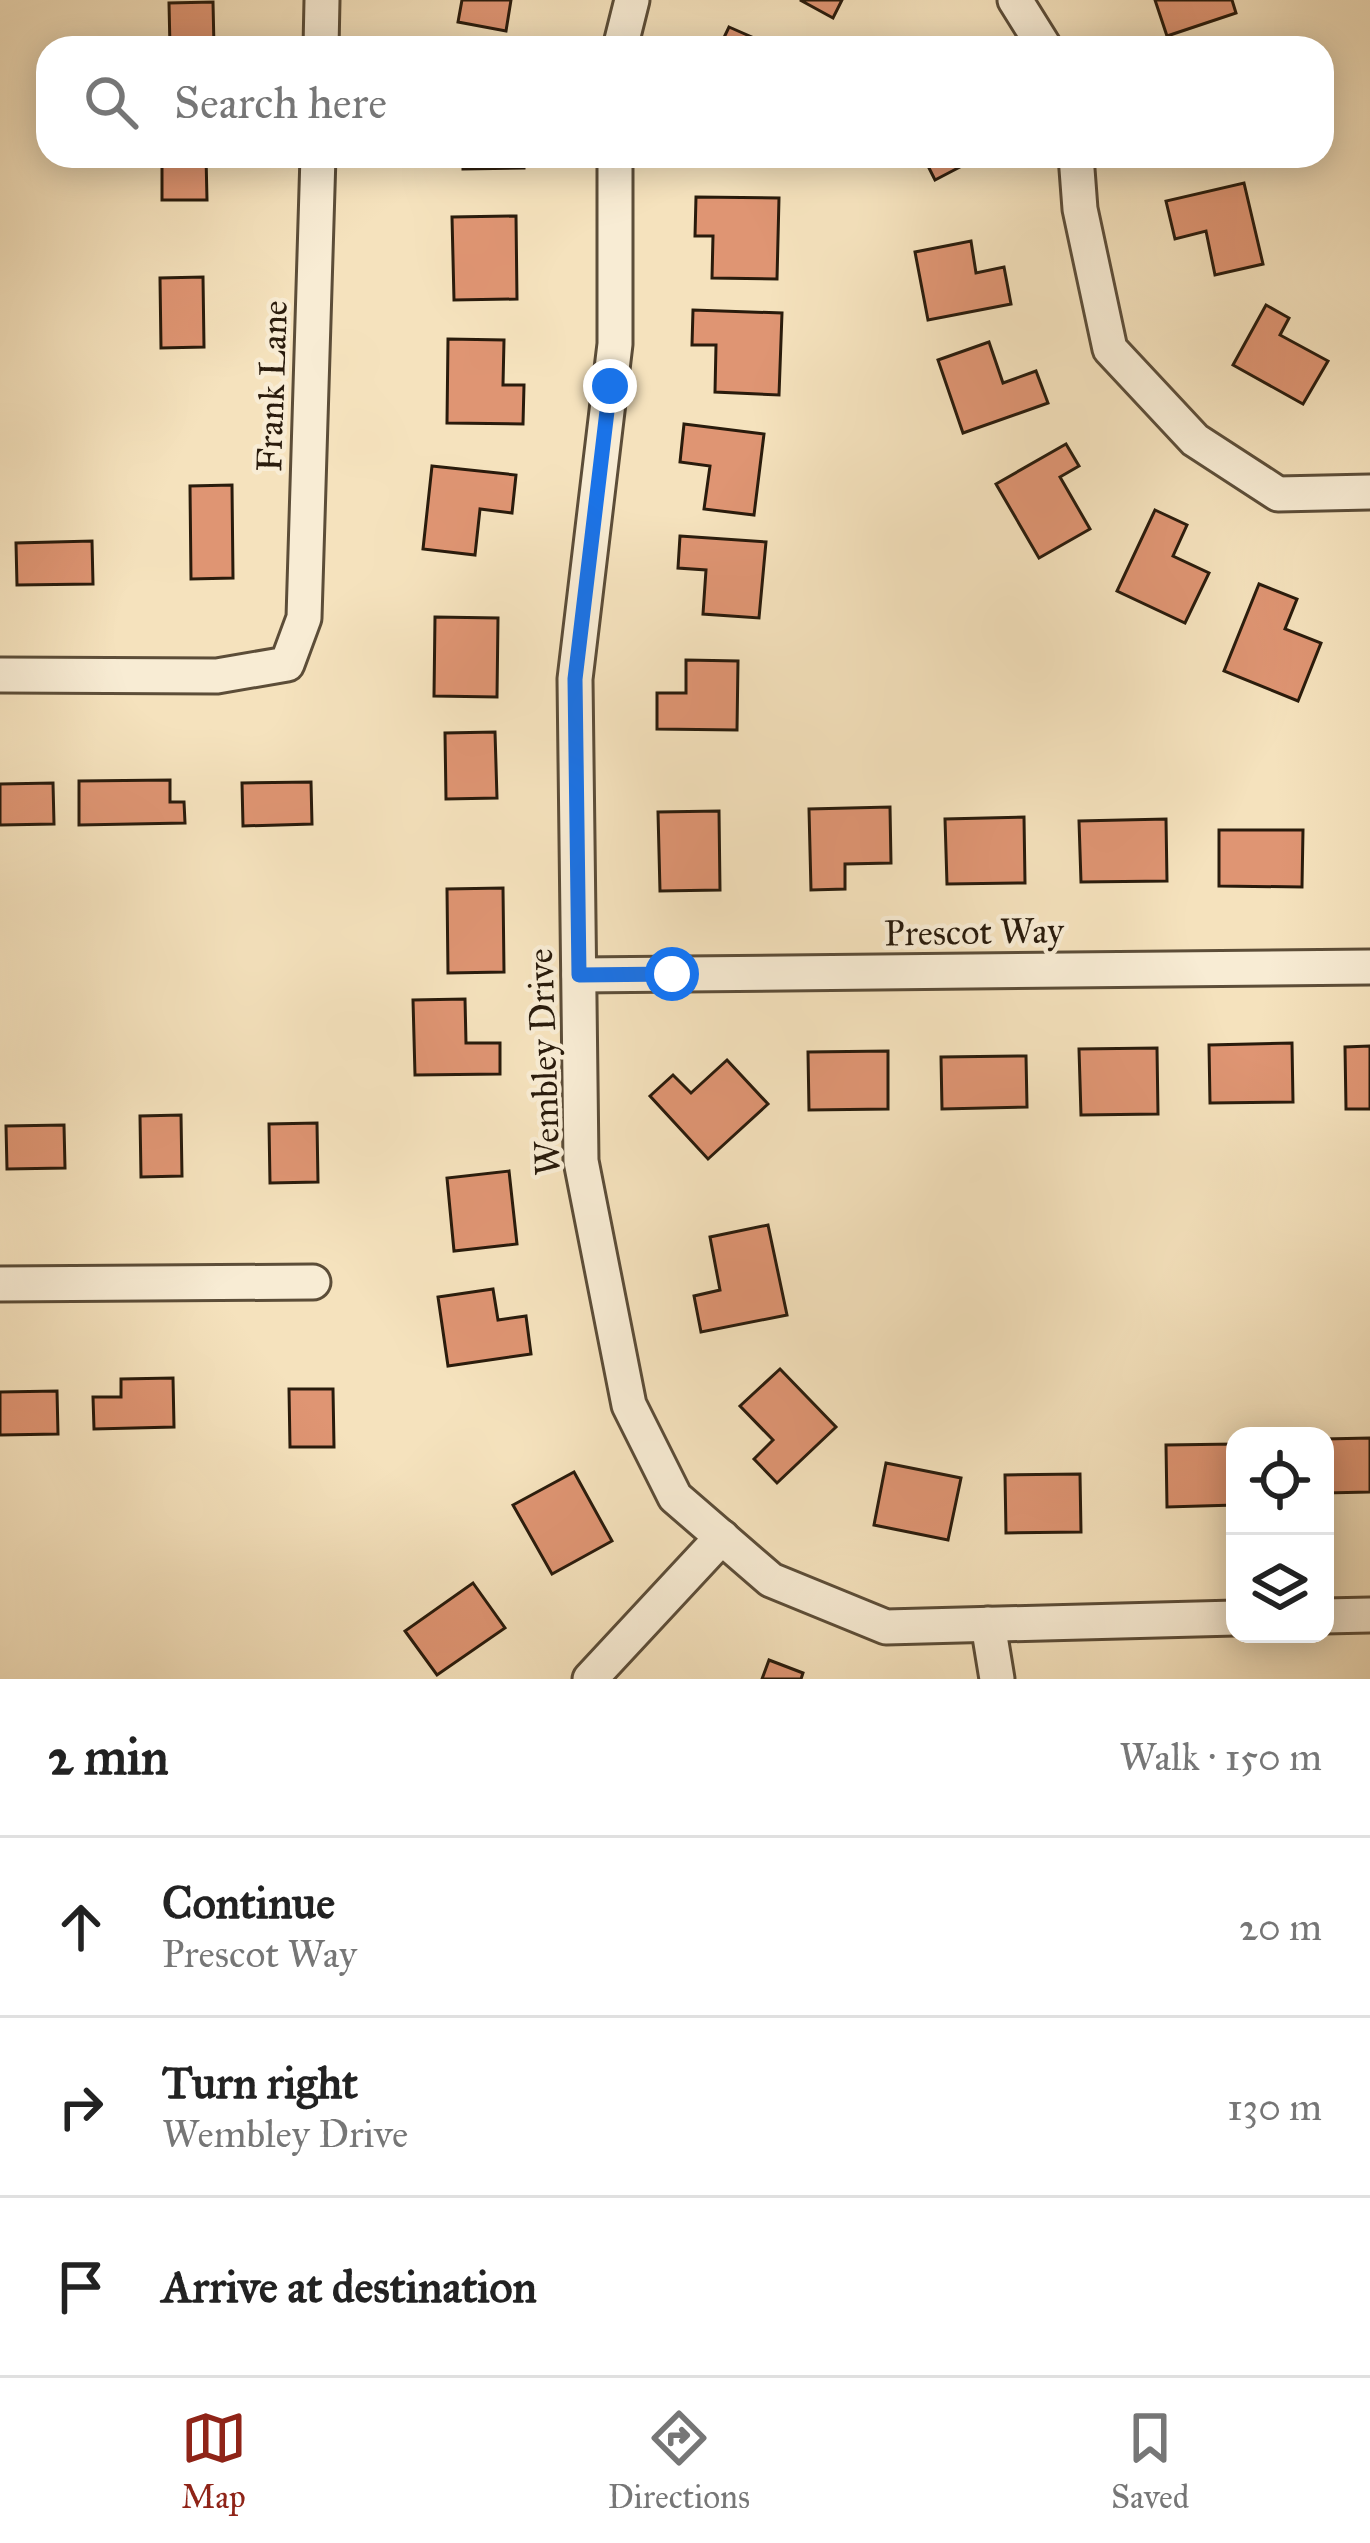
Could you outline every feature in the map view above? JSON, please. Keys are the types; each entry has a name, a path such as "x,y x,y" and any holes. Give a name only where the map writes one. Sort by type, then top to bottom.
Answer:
{"street":[{"path":"321,36 322,0"},
{"path":"623,36 632,0"},
{"path":"1015,0 1038,36"},
{"name":"Frank Lane","path":"0,675 218,676 287,664 304,618 318,168"},
{"name":"Wembley Drive","path":"615,168 615,344 575,679 581,1161 629,1405 675,1496 722,1538 771,1580 886,1627 1226,1618"},
{"path":"1077,168 1080,209 1110,349 1196,440 1277,494 1370,492"},
{"name":"Prescot Way","path":"579,975 1370,967"},
{"path":"0,1284 313,1282"},
{"path":"590,1679 722,1538"},
{"path":"1334,1616 1370,1615"},
{"path":"988,1624 997,1679"}],"building":[{"path":"462,0 511,0 506,31 458,22"},
{"path":"800,0 842,0 833,18"},
{"path":"1155,0 1232,0 1236,13 1167,36"},
{"path":"213,2 214,36 170,36 169,3"},
{"path":"729,27 750,36 725,36"},
{"path":"162,168 206,168 207,200 162,200"},
{"path":"929,168 958,168 935,180"},
{"path":"1244,183 1263,264 1215,275 1206,231 1175,239 1166,201"},
{"path":"696,197 779,198 777,279 712,278 713,236 695,236"},
{"path":"516,216 517,299 454,300 452,217"},
{"path":"971,241 976,273 1004,267 1011,304 928,320 915,252"},
{"path":"203,277 204,347 161,348 160,278"},
{"path":"1266,305 1289,318 1280,335 1328,361 1303,404 1233,365"},
{"path":"693,310 782,313 779,395 715,392 716,345 692,345"},
{"path":"448,339 504,340 503,385 524,385 523,424 447,423"},
{"path":"989,342 1003,383 1036,371 1048,403 963,433 938,360"},
{"path":"684,424 764,434 754,515 704,509 710,466 680,462"},
{"path":"1066,444 1079,466 1060,477 1090,529 1039,558 996,484"},
{"path":"432,466 516,475 512,513 480,509 475,555 423,549"},
{"path":"232,485 233,578 191,579 190,486"},
{"path":"1155,510 1187,525 1173,556 1209,573 1185,623 1117,591"},
{"path":"680,536 766,542 759,618 703,614 706,570 678,568"},
{"path":"92,541 93,584 17,585 16,543"},
{"path":"1259,584 1297,599 1285,629 1321,643 1298,701 1224,671"},
{"path":"435,617 498,618 497,697 434,696"},
{"path":"686,660 738,661 737,730 657,729 657,693 686,693"},
{"path":"495,732 497,798 446,799 445,733"},
{"path":"170,780 170,802 184,802 185,823 79,825 79,781"},
{"path":"311,782 312,824 243,826 242,783"},
{"path":"53,783 54,824 0,825 0,784"},
{"path":"890,807 891,863 845,864 845,889 811,890 809,809"},
{"path":"719,811 720,890 660,891 658,812"},
{"path":"1024,817 1025,883 947,884 945,819"},
{"path":"1166,819 1167,881 1081,882 1079,821"},
{"path":"1219,830 1303,830 1302,887 1219,886"},
{"path":"503,888 504,972 448,973 447,889"},
{"path":"465,999 466,1043 500,1043 500,1074 415,1075 413,1000"},
{"path":"1292,1043 1293,1102 1210,1103 1209,1045"},
{"path":"1370,1046 1370,1109 1346,1109 1345,1047"},
{"path":"1157,1048 1158,1114 1081,1115 1079,1049"},
{"path":"888,1051 888,1109 809,1110 808,1052"},
{"path":"1026,1056 1027,1107 942,1109 941,1057"},
{"path":"727,1060 768,1104 708,1159 650,1096 673,1075 691,1093"},
{"path":"181,1115 182,1176 141,1177 140,1116"},
{"path":"317,1123 318,1182 270,1183 269,1124"},
{"path":"64,1125 65,1168 7,1169 6,1126"},
{"path":"509,1171 517,1244 454,1251 447,1178"},
{"path":"768,1225 787,1315 701,1332 694,1296 720,1290 710,1237"},
{"path":"493,1289 498,1320 526,1316 531,1354 448,1366 438,1297"},
{"path":"780,1369 836,1427 777,1483 754,1459 773,1440 740,1406"},
{"path":"173,1378 174,1427 94,1429 93,1397 121,1397 121,1379"},
{"path":"289,1389 333,1389 334,1447 290,1447"},
{"path":"57,1391 58,1434 0,1435 0,1392"},
{"path":"1370,1438 1370,1492 1334,1493 1334,1439"},
{"path":"1226,1444 1226,1505 1167,1507 1166,1445"},
{"path":"886,1463 961,1478 948,1540 874,1525"},
{"path":"574,1472 612,1541 552,1574 513,1505"},
{"path":"1080,1474 1081,1532 1006,1533 1005,1475"},
{"path":"473,1583 505,1628 437,1675 405,1631"},
{"path":"769,1660 803,1673 801,1679 762,1679"}],"route":[{"path":"610,386 575,679 579,975 672,974"}]}
